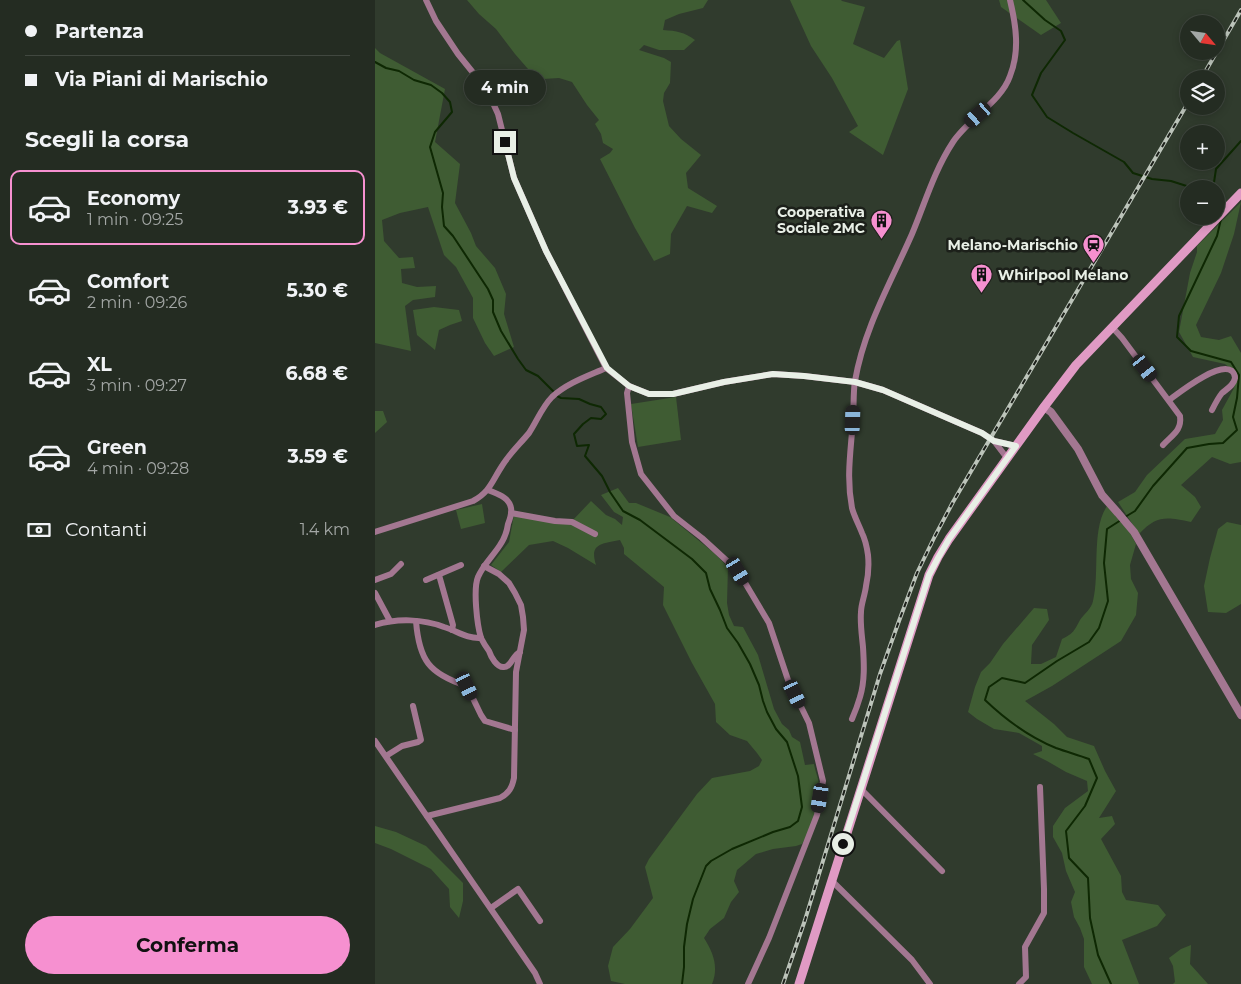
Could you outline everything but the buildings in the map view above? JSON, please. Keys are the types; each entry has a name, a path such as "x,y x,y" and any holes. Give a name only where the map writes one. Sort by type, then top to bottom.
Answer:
{"main road":[{"path":"799,984 929,575 938,558 949,539 1075,365 1241,193"}],"street":[{"path":"426,0 436,22 458,54 487,90 498,114 514,178 546,251 607,368 629,386 649,394 673,394 724,382 773,374 855,382 883,390 982,433 994,441 1007,458"},
{"path":"852,719 863,684 861,612 867,584 868,556 864,536 853,510 849,486 855,382 863,346 873,320 943,158 967,124 992,103 1010,78 1015,62 1017,43 1010,0"},
{"path":"1112,327 1181,416 1179,428 1163,445"},
{"path":"375,532 473,501 481,496 488,490 502,466 524,439 551,398 572,384 607,368"},
{"path":"1169,400 1206,375 1221,370 1231,370 1235,376 1234,380 1216,402 1212,410"},
{"path":"629,386 627,394 632,442 641,474 673,516 702,538 738,571 769,623 788,680 809,723 823,780 817,815 769,938 748,984"},
{"path":"1044,407 1051,412 1078,449 1102,495 1130,527 1241,715"},
{"path":"994,441 1016,446"},
{"path":"488,490 508,501 511,513 506,535 501,545 484,566 477,582 477,614 481,638 489,653 498,665 502,667 509,665 516,654 520,652"},
{"path":"511,513 572,522 595,534"},
{"path":"375,580 391,574 401,564"},
{"path":"426,580 461,565"},
{"path":"427,816 492,801 507,794 512,787 514,778 516,672 524,630 523,617 521,605 509,583 499,574 484,566"},
{"path":"439,575 453,625 452,630"},
{"path":"375,593 390,621"},
{"path":"375,625 390,621 425,621 468,637 481,638"},
{"path":"416,621 419,648 425,660 436,673 444,678 467,686 485,721 515,730"},
{"path":"385,756 402,746 421,740 413,706"},
{"path":"375,741 491,908 535,973 540,984"},
{"path":"1019,984 1026,977 1025,947 1044,914 1045,889 1040,787"},
{"path":"861,789 942,870"},
{"path":"832,881 912,960 930,984"},
{"path":"491,908 519,889 540,921"}],"green space":[{"path":"467,0 708,0 703,8 679,14 665,20 663,30 680,32 695,40 684,50 659,50 644,45 639,50 671,62 670,83 664,93 663,101 669,126 681,139 701,155 686,173 688,188 717,206 712,213 687,206 671,234 670,254 654,261 635,228 600,159 613,149 603,143 601,134 595,124 599,120 572,82 559,78 543,79 535,77 496,29"},
{"path":"790,0 841,0 865,7 853,44 884,58 897,41 900,40 908,89 883,155 849,132 858,126 832,78 811,46"},
{"path":"999,0 1046,0 1061,23 1041,35 1001,7"},
{"path":"375,48 380,53 445,89 435,142 460,164 455,203 476,246 495,268 506,294 504,314 514,347 494,356 485,343 473,318 473,298 456,267 444,255 428,207 400,213 382,220 384,241 399,258 413,257 415,268 401,269 402,283 417,287 436,286 435,297 413,300 405,306 411,351 375,343"},
{"path":"1241,202 1234,234 1221,273 1196,325 1201,337 1219,340 1231,336 1241,353 1241,462 1230,464 1212,457 1181,485 1195,497 1201,507 1191,522 1162,519 1151,523 1139,534 1118,502 1135,492 1147,475 1185,439 1215,434 1223,420 1222,410 1234,388 1236,373 1225,364 1193,357 1179,332 1197,246 1218,225 1225,225 1225,218"},
{"path":"434,307 459,310 462,321 439,330 435,350 417,335 413,310"},
{"path":"676,397 681,440 638,447 631,404"},
{"path":"375,411 383,411 387,422 375,433"},
{"path":"618,488 629,503 636,503 670,517 728,567 727,603 729,615 734,626 743,627 758,655 774,709 792,737 800,742 805,765 814,764 819,781 820,792 816,816 802,844 756,854 737,870 734,881 739,892 731,902 724,918 710,929 704,938 714,960 715,972 712,984 625,984 611,981 608,966 613,947 630,929 653,898 645,867 649,859 697,794 712,778 750,771 759,766 762,760 747,741 730,735 716,722 715,704 663,605 664,587 624,554 624,548 620,540 603,544 596,548 594,558 596,565 553,541 529,545 501,572 491,565 509,542 514,515 572,521 591,501 606,515 622,525 623,517 614,512 601,495"},
{"path":"482,504 485,523 461,529 456,510"},
{"path":"1107,506 1129,531 1136,544 1130,565 1131,579 1138,593 1136,615 1121,641 1052,686 1025,701 1067,737 1094,746 1116,791 1099,818 1112,816 1115,824 1101,839 1121,876 1122,892 1126,900 1158,905 1166,915 1157,926 1122,940 1139,984 1092,984 1084,967 1084,939 1074,917 1071,902 1075,892 1066,871 1062,853 1053,837 1053,826 1065,808 1088,791 1087,781 1033,754 1042,751 1042,746 1019,733 994,729 968,712 981,672 1034,608 1047,609 1049,620 1032,645 1031,664 1041,664 1056,657 1062,639 1073,631 1090,609 1095,590 1097,539 1102,516"},
{"path":"1227,522 1241,525 1241,604 1226,613 1208,612 1204,586 1218,529"},
{"path":"375,826 396,832 426,846 463,883 463,901 459,918 450,907 449,889 431,869 375,843"},
{"path":"1191,945 1190,964 1208,984 1173,984 1175,982 1173,966 1169,958 1181,949"}],"waterway":[{"path":"1023,0 1045,20 1061,31 1065,40 1041,73 1032,95 1047,117 1124,162 1133,173 1152,179 1180,184"},
{"path":"375,62 386,68 399,71 414,80 431,85 450,102 452,112 435,132 430,147 443,193 444,226 453,236 488,289 493,300 493,312 501,331 518,359 526,370 538,376 554,392"},
{"path":"1214,180 1216,169 1241,141"},
{"path":"1125,517 1135,511 1153,486 1187,448 1223,443 1237,430 1233,417 1239,375 1231,362 1191,351 1177,337 1179,316 1217,236 1220,225"},
{"path":"557,396 579,399 601,407 606,414 601,419 591,418 583,424 574,434 577,446 589,445 585,456 602,476 623,511 640,520 692,559 706,573 710,589 727,628 750,664 767,712 776,729 787,742 798,776 802,807 798,821 790,827 732,849 706,866 693,899 687,924 682,984"},
{"path":"1111,984 1098,955 1090,918 1088,878 1069,858 1066,831 1085,806 1097,778 1089,759 1036,739 985,700 989,687 1002,678 1025,683 1089,642 1099,628 1108,601 1104,563 1107,529 1121,520"}],"railway":[{"path":"1206,70 1241,10"},
{"path":"783,984 805,920 880,674 917,573 953,502 1181,115"}],"place":[{"name":"Cooperativa Sociale 2MC","path":"881,239"},
{"name":"Melano-Marischio","path":"1094,264"},
{"name":"Whirlpool Melano","path":"982,294"}],"route":[{"path":"505,142 514,178 546,251 607,368 629,386 649,394 673,394 724,382 773,374 855,382 883,390 982,433 994,441 1016,446 949,539 929,575 843,844"}]}
